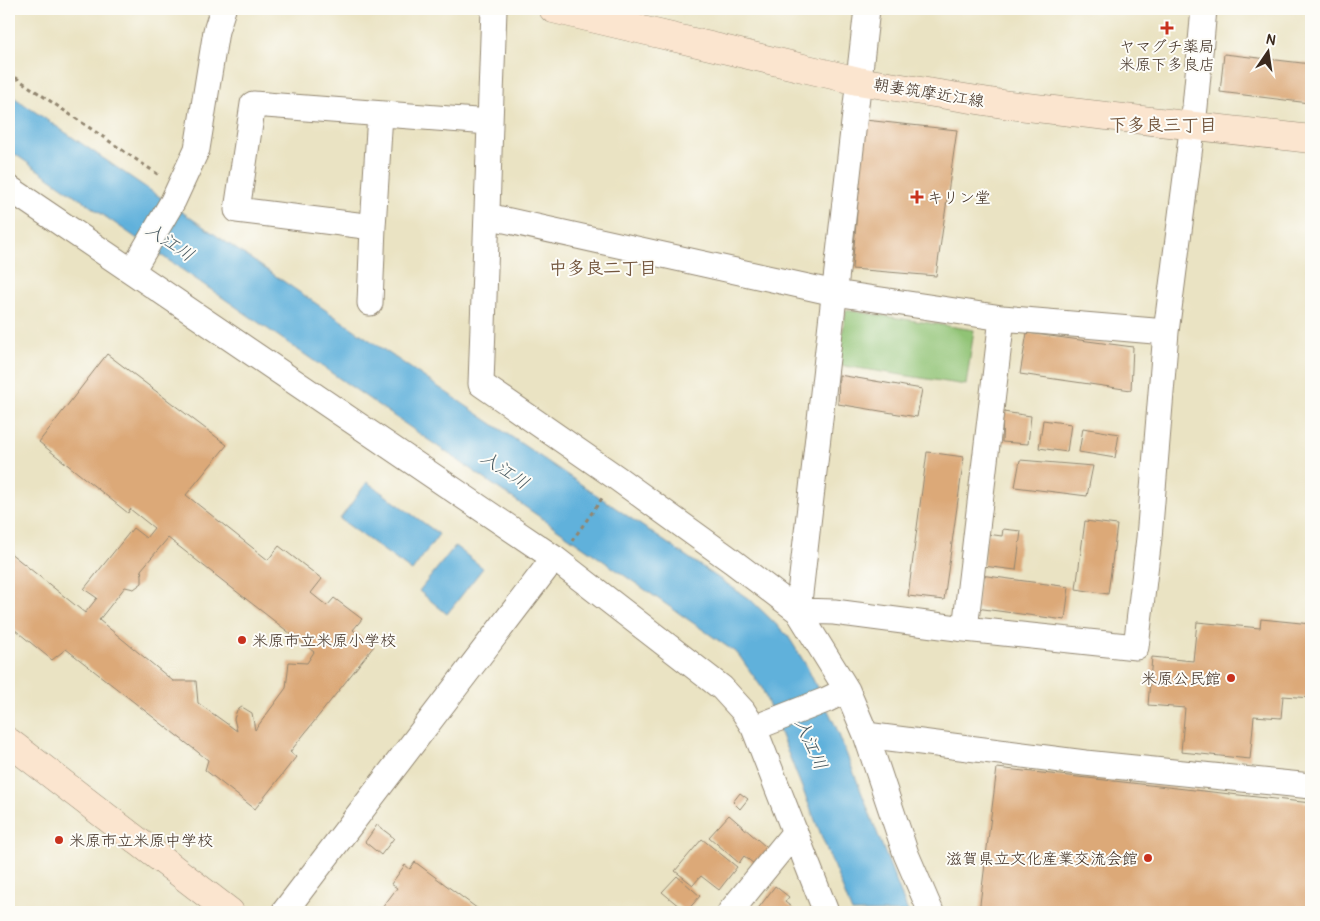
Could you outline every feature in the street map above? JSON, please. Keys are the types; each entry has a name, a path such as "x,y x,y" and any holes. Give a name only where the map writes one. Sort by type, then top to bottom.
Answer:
{"main road":[{"name":"朝妻筑摩近江線","path":"553,9 858,81 1009,105 1311,139"},
{"path":"9,742 230,912"}],"street":[{"path":"136,264 176,195 197,149 216,32 223,9"},
{"path":"494,9 481,384 617,478 798,611 836,695 866,735 906,854 931,912"},
{"path":"798,611 867,9"},
{"path":"798,611 834,612 965,629 1136,647 1149,538 1166,332 1193,126 1204,9"},
{"path":"373,227 237,210 253,104 489,122"},
{"path":"370,303 380,114"},
{"path":"9,188 136,264 357,425 561,553 722,688 760,726 795,832 826,912"},
{"path":"486,216 835,293 1002,318 1166,332"},
{"path":"965,629 1002,318"},
{"path":"284,912 561,553"},
{"path":"760,726 836,695"},
{"path":"866,735 1085,763 1311,786"},
{"path":"730,912 795,832"}],"path":[{"path":"9,73 176,195"},
{"path":"561,553 603,497"}],"green space":[{"path":"846,310 974,330 966,385 838,365"}],"water":[{"name":"入江川","path":"9,94 752,601 788,636 806,665 836,727 908,912 852,912 762,688 738,654 9,150"},
{"path":"367,482 439,534 412,571 340,519"},
{"path":"455,546 483,568 447,614 419,591"}],"building":[{"path":"1224,54 1311,64 1309,103 1220,92"},
{"path":"865,120 957,130 936,276 852,269"},
{"path":"1027,333 1133,347 1131,390 1020,374"},
{"path":"107,354 227,445 186,495 268,560 279,546 322,579 311,593 327,606 334,598 362,619 353,630 374,646 290,752 296,757 255,809 205,770 208,760 66,649 52,660 9,625 9,552 85,613 97,598 84,589 133,528 146,538 154,528 130,509 128,513 39,442","holes":["168,538 314,652 307,663 289,662 286,688 255,730 252,713 242,707 237,710 234,719 237,731 198,703 196,681 173,681 99,620 125,587 134,589 142,583 141,570"]},
{"path":"839,375 922,389 917,417 838,404"},
{"path":"1003,412 1031,416 1028,444 1002,442"},
{"path":"1043,420 1071,424 1067,452 1039,448"},
{"path":"1083,428 1119,434 1115,458 1079,452"},
{"path":"927,452 964,457 944,600 908,596"},
{"path":"1020,460 1093,466 1087,496 1015,487"},
{"path":"1085,521 1117,525 1108,594 1076,589"},
{"path":"1003,529 1021,531 1016,570 983,566 987,534 1002,536"},
{"path":"980,575 1069,587 1065,620 976,608"},
{"name":"米原公民館","path":"1261,619 1311,624 1311,698 1283,696 1281,718 1254,716 1250,759 1181,752 1185,708 1148,705 1152,657 1193,661 1197,622 1260,628"},
{"name":"滋賀県立文化産業交流会館","path":"997,768 1311,803 1311,912 979,912"},
{"path":"740,793 748,799 740,809 733,802"},
{"path":"729,815 772,852 759,868 744,856 739,863 709,837"},
{"path":"377,825 394,838 381,855 365,842"},
{"path":"702,839 737,867 719,890 701,876 693,885 675,871"},
{"path":"415,862 482,912 379,912 397,888 391,884 405,865 410,869"},
{"path":"677,876 700,896 686,912 662,892"},
{"path":"775,886 789,897 785,902 795,910 793,912 760,912 757,910"}],"place":[{"name":"ヤマグチ薬局 米原下多良店","path":"1167,28"},
{"name":"キリン堂","path":"917,197"},
{"name":"米原市立米原小学校","path":"242,640"},
{"name":"米原公民館","path":"1231,678"},
{"name":"米原市立米原中学校","path":"59,840"},
{"name":"滋賀県立文化産業交流会館","path":"1148,858"}],"district":[{"name":"下多良三丁目","path":"1163,125"},
{"name":"中多良二丁目","path":"603,268"}]}
